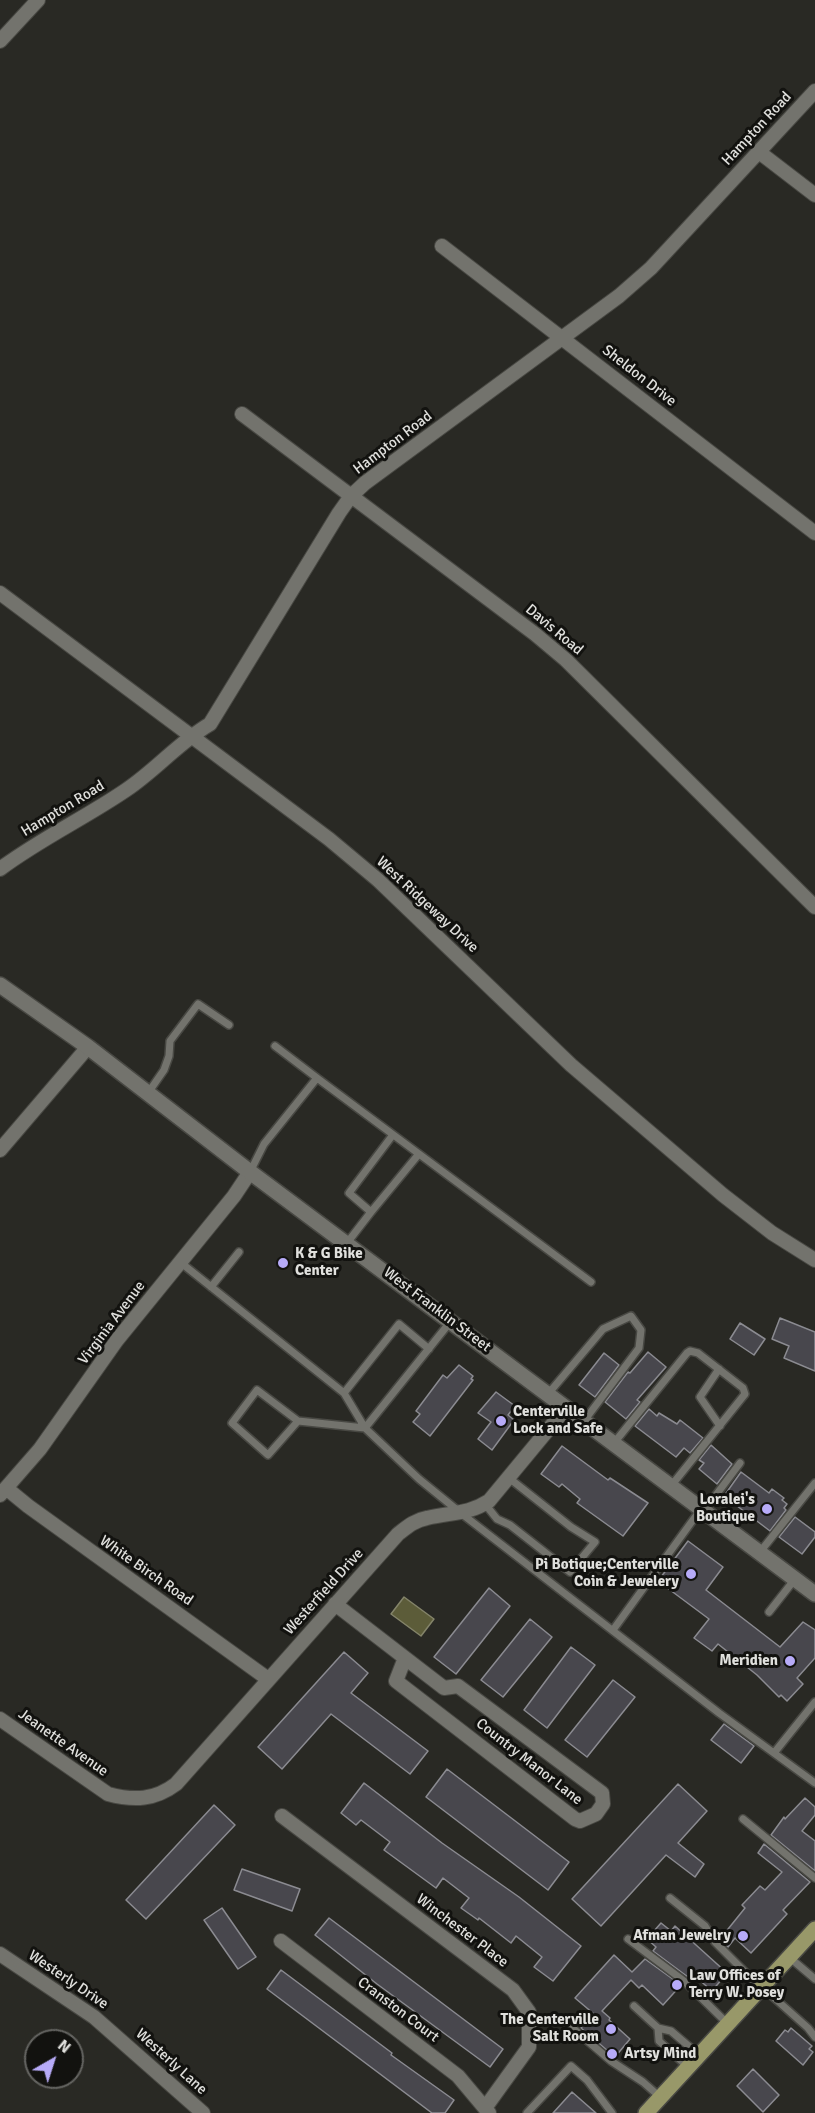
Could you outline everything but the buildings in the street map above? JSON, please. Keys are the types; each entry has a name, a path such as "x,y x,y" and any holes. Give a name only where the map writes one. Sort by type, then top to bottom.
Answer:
{"main road":[{"name":"West Franklin Street","path":"0,985 88,1047 250,1172 815,1594"},
{"path":"646,2113 815,1929"}],"street":[{"path":"0,41 38,0"},
{"name":"Hampton Road","path":"0,868 127,789 191,735 210,724 351,496 365,483 619,296 651,268 815,91"},
{"path":"759,152 815,195"},
{"name":"Sheldon Drive","path":"442,246 815,532"},
{"name":"Davis Road","path":"242,414 535,634 566,660 815,907"},
{"name":"West Ridgeway Drive","path":"0,593 127,690 330,839 378,880 571,1065 723,1195 772,1233 815,1260"},
{"path":"0,1150 88,1047"},
{"name":"Virginia Avenue","path":"3,1491 40,1449 117,1340 250,1172"},
{"name":"Westerfield Drive","path":"108,1794 125,1799 139,1799 154,1796 171,1788 398,1534 412,1523 426,1518 462,1514 485,1504 510,1478 566,1408"},
{"name":"White Birch Road","path":"3,1491 268,1679"},
{"name":"Country Manor Lane","path":"335,1604 444,1688 458,1686 602,1793 603,1804 596,1814 580,1821 575,1819 396,1681 405,1658"},
{"name":"Jeanette Avenue","path":"0,1719 108,1794"},
{"name":"Winchester Place","path":"282,1816 513,1990 529,2012 529,2047 487,2110"},
{"name":"Cranston Court","path":"281,1941 458,2076 487,2110"},
{"name":"Westerly Drive","path":"0,1954 117,2035"},
{"name":"Westerly Lane","path":"117,2035 203,2113"}],"lane":[{"path":"148,1093 164,1070 169,1056 170,1041 198,1004 229,1025"},
{"path":"275,1046 417,1155 591,1282"},
{"path":"250,1172 264,1144 317,1078"},
{"path":"371,1212 349,1193 392,1136"},
{"path":"347,1243 417,1155"},
{"path":"211,1287 239,1252"},
{"path":"180,1262 344,1393 365,1428 419,1479 719,1713 815,1783"},
{"path":"548,1394 603,1329 631,1316 641,1330 639,1348 584,1421"},
{"path":"365,1428 452,1321"},
{"path":"344,1393 399,1324 429,1349"},
{"path":"614,1443 687,1353 690,1351 698,1353 745,1391 742,1399 671,1486"},
{"path":"719,1369 700,1397 720,1426"},
{"path":"298,1421 268,1455 232,1423 257,1390 298,1421 365,1428"},
{"path":"612,1630 740,1463"},
{"path":"485,1504 497,1520 510,1525 570,1572 595,1542 572,1527 510,1478"},
{"path":"760,1552 815,1483"},
{"path":"769,1612 795,1579"},
{"path":"774,1753 815,1702"},
{"path":"743,1819 815,1878"},
{"path":"670,1898 705,1926 715,1942 815,2037"},
{"path":"628,1939 684,1981 728,2024"},
{"path":"789,1957 815,1979"},
{"path":"634,2006 658,2028 671,2031 699,2055"},
{"path":"562,2019 611,2061 643,2082 660,2097"},
{"path":"658,2028 659,2041 688,2067"},
{"path":"527,2113 571,2066 587,2080 612,2113"}],"shaded area":[{"path":"404,1597 434,1619 421,1636 391,1614"}],"place":[{"name":"K & G Bike Center","path":"283,1263"},
{"name":"Centerville Lock and Safe","path":"501,1421"},
{"name":"Loralei's Boutique","path":"767,1509"},
{"name":"Pi Botique;Centerville Coin & Jewelery","path":"691,1574"},
{"name":"Meridien","path":"790,1661"},
{"name":"Afman Jewelry","path":"743,1936"},
{"name":"Law Offices of Terry W. Posey","path":"677,1985"},
{"name":"The Centerville Salt Room","path":"611,2029"},
{"name":"Artsy Mind","path":"612,2054"}]}
